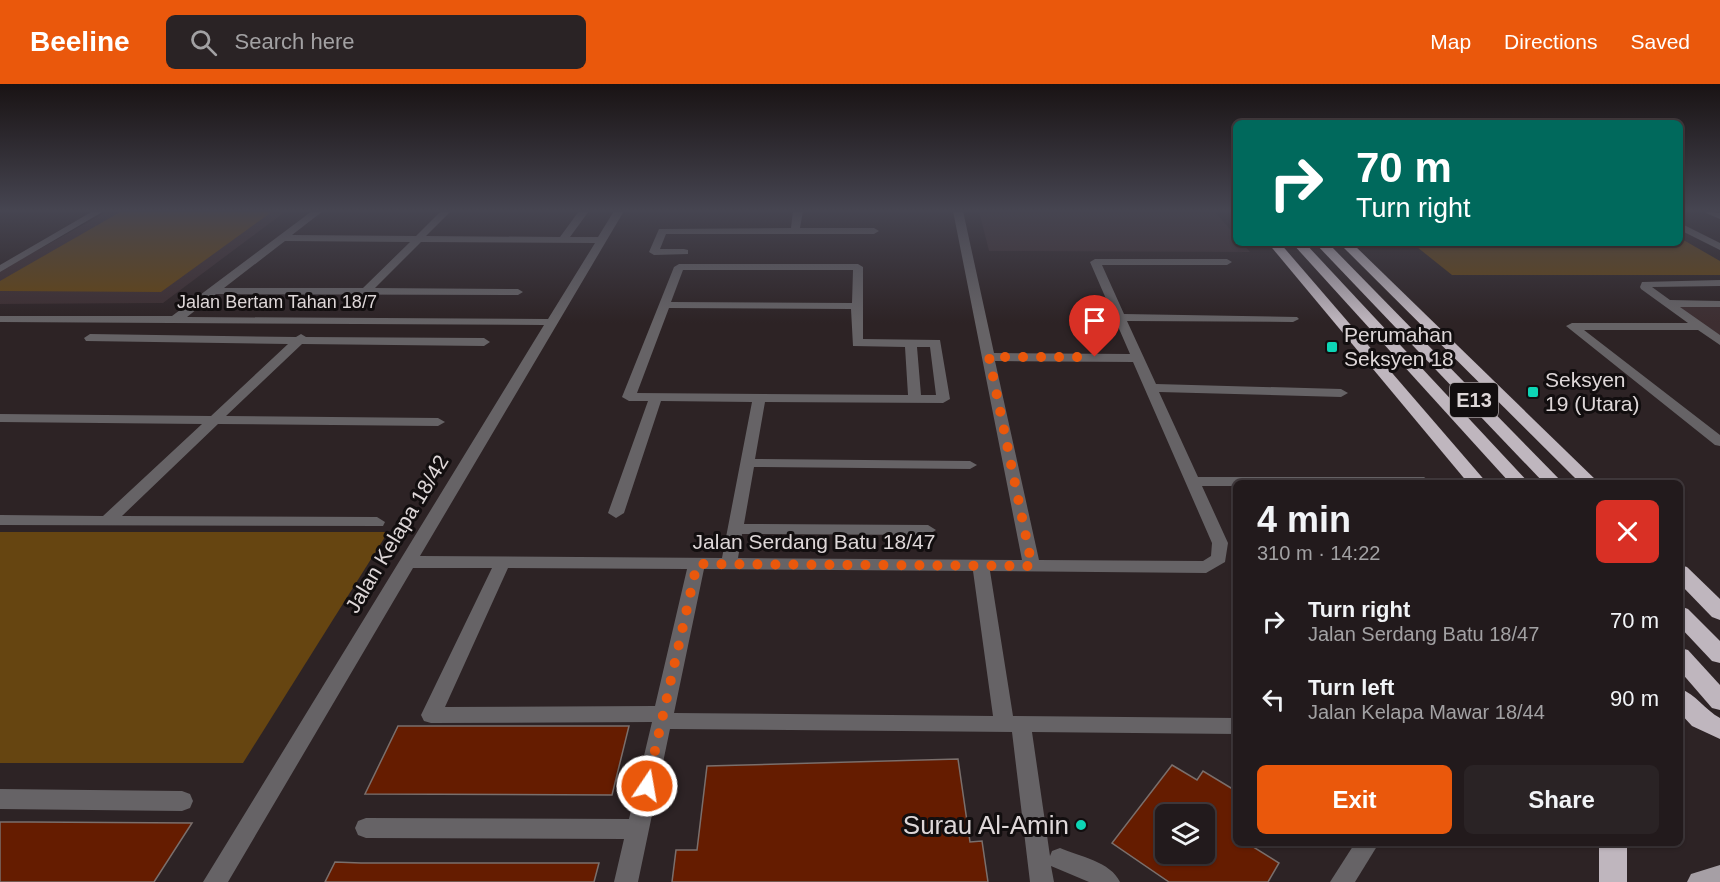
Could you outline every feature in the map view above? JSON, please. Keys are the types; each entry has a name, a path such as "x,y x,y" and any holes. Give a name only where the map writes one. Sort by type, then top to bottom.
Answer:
{"highway":[{"path":"1278,248 1475,480"},
{"name":"E13","path":"1303,248 1517,480"},
{"name":"E13","path":"1326,248 1551,480"},
{"path":"1350,248 1587,480"},
{"path":"1683,570 1720,602"},
{"path":"1683,575 1720,612"},
{"path":"1683,617 1720,655"},
{"path":"1683,659 1720,701"},
{"path":"1683,701 1701,719 1720,729"},
{"path":"1613,846 1613,882"}],"main road":[{"path":"1699,882 1720,876"}],"street":[{"path":"0,268 34,248"},
{"path":"176,320 269,248"},
{"path":"365,292 409,248"},
{"name":"Jalan Kelapa 18/42","path":"215,882 596,248"},
{"path":"655,248 654,252 684,252"},
{"path":"679,267 858,267 857,342 936,343 943,399 629,397 686,248"},
{"path":"966,248 1032,566"},
{"path":"1227,262 1095,262 1193,481 1233,481"},
{"path":"1720,283 1646,284 1645,287 1720,341"},
{"path":"213,291 518,292"},
{"path":"1665,303 1720,304"},
{"path":"664,305 857,306"},
{"path":"1119,316 1293,318"},
{"name":"Jalan Bertam Tahan 18/7","path":"0,318 554,322"},
{"path":"107,521 318,320"},
{"path":"1699,327 1572,326 1720,442"},
{"path":"90,338 484,342"},
{"path":"911,343 915,399"},
{"path":"989,357 1138,358"},
{"path":"1151,388 1341,393"},
{"path":"616,513 656,397"},
{"path":"729,564 759,398"},
{"path":"0,418 438,422"},
{"path":"747,463 970,465"},
{"name":"Jalan Serdang Batu 18/47","path":"406,562 1206,567 1219,558 1220,543 1193,481"},
{"path":"0,520 377,522"},
{"path":"735,529 928,530"},
{"path":"503,562 431,715 1233,726"},
{"path":"626,882 697,564"},
{"path":"981,566 1042,882"},
{"path":"0,799 182,801"},
{"path":"366,828 638,830"},
{"path":"1342,882 1366,846"},
{"path":"1060,859 1097,874 1108,882"}],"shaded area":[{"path":"41,248 236,248 163,303 0,304 0,271"},
{"path":"57,248 222,248 161,292 0,291 0,281"},
{"path":"988,248 1247,248 1250,252 989,251"},
{"path":"1419,248 1698,248 1720,261 1720,275 1452,275"},
{"path":"1675,305 1720,306 1720,335"},
{"path":"0,532 388,532 243,763 0,763"}],"building":[{"path":"398,726 629,726 612,795 365,794"},
{"path":"958,759 970,842 982,841 988,882 672,882 676,850 697,850 707,766"},
{"path":"1172,765 1197,780 1203,771 1233,789 1233,846 1252,846 1279,863 1268,882 1169,882 1112,843"},
{"path":"0,822 192,823 154,882 0,882"},
{"path":"335,862 599,863 594,882 325,882"}],"place":[{"name":"Perumahan Seksyen 18","path":"1332,347"},
{"name":"Seksyen 19 (Utara)","path":"1533,392"},
{"name":"Surau Al-Amin","path":"1081,825"}],"route":[{"path":"647,786 697,564 1032,566 989,357 1095,357"}]}
